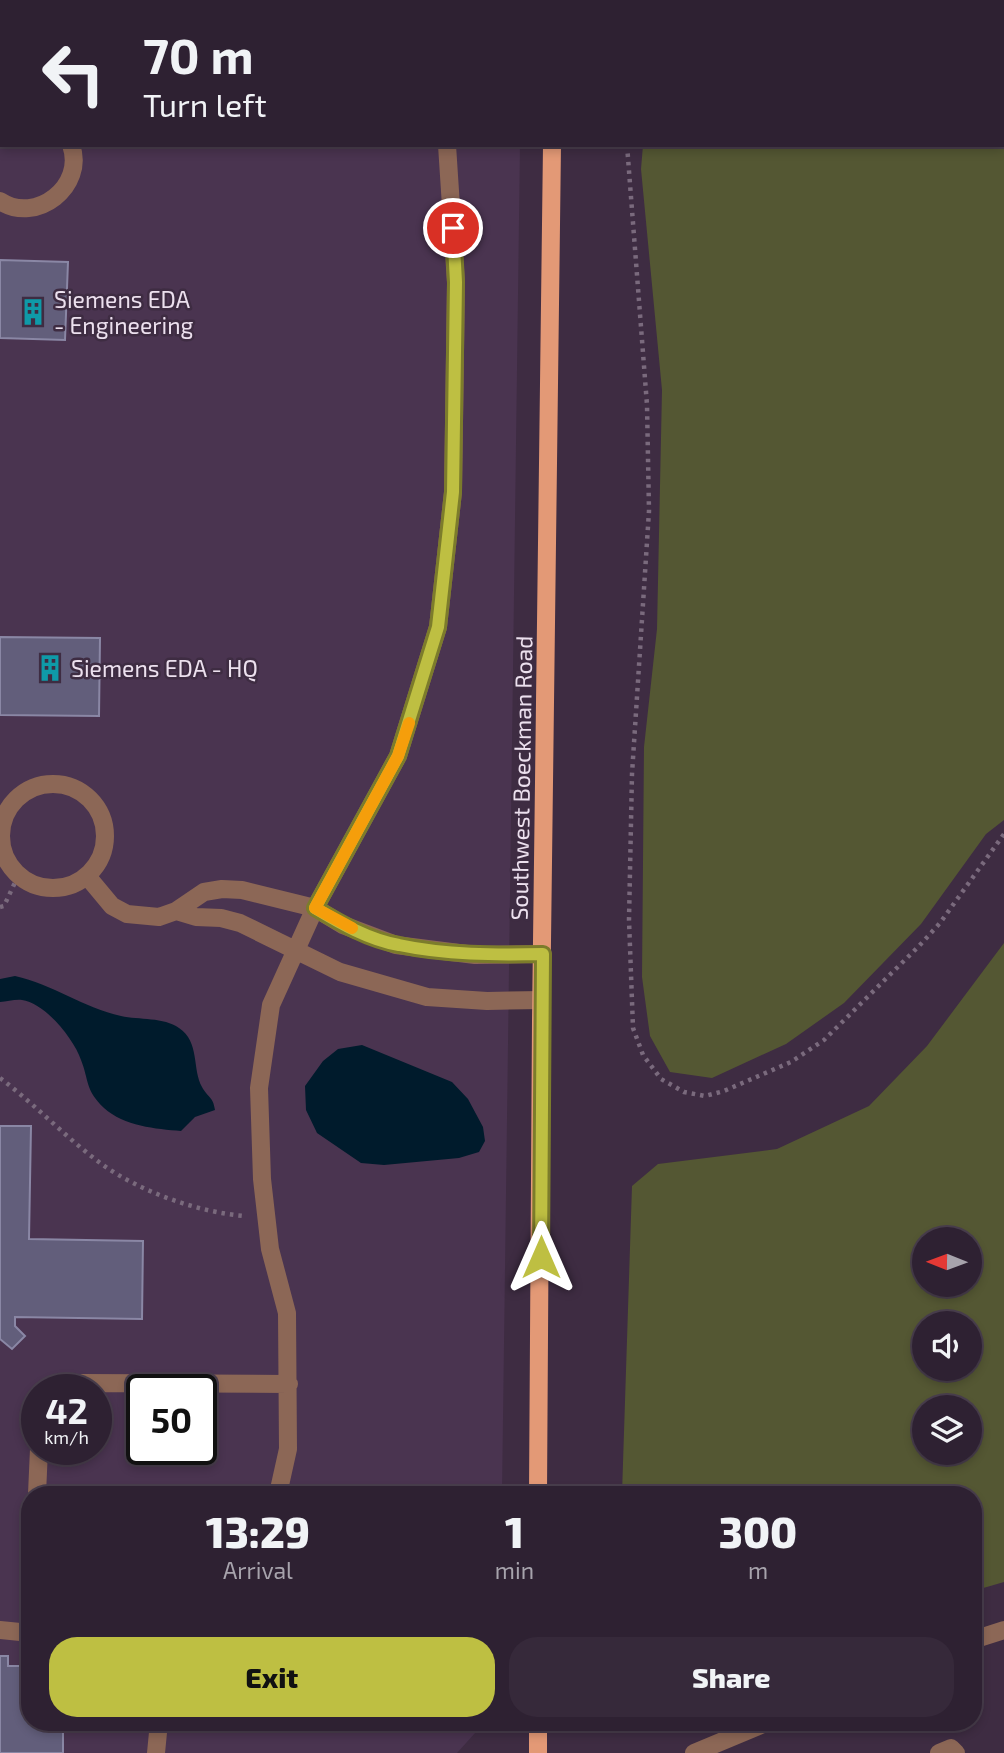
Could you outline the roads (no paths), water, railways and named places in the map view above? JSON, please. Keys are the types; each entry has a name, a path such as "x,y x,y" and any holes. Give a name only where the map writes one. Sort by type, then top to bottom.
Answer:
{"main road":[{"name":"Southwest Boeckman Road","path":"538,1486 552,147"},
{"path":"538,1731 538,1753"}],"street":[{"path":"0,201 20,208 35,208 61,193 74,165 71,147"},
{"path":"280,1486 288,1449 287,1313 270,1249 265,1216 259,1088 271,1005 315,908 398,756 438,627 453,492 454,457 456,282 447,147"},
{"path":"46,784 61,784 75,788 98,808 104,822 103,852 97,865 87,876 74,885 45,889 18,876 2,851 0,836 9,807 19,796 46,784"},
{"path":"87,876 112,906 127,914 159,916 176,911 204,892 222,888 242,890 315,908 343,925 396,945 474,955 543,954"},
{"path":"176,911 196,917 221,918 240,923 340,972 427,997 487,1001 542,1000"},
{"path":"112,1383 289,1384"},
{"path":"37,1486 38,1465"},
{"path":"0,1630 21,1632"},
{"path":"982,1637 1004,1630"},
{"path":"156,1753 158,1731"},
{"path":"694,1753 747,1731"},
{"path":"939,1753 951,1748 956,1753"}],"water":[{"path":"15,976 42,984 107,1012 159,1020 179,1028 190,1041 199,1080 215,1110 195,1117 181,1131 141,1126 112,1114 94,1096 77,1052 49,1015 31,1003 19,1000 0,1002 0,979"},
{"path":"362,1045 452,1082 468,1099 483,1127 485,1141 479,1152 459,1158 384,1165 361,1163 317,1133 306,1110 305,1086 323,1061 338,1049"}],"place":[{"name":"Siemens EDA - Engineering","path":"33,312"},
{"name":"Siemens EDA - HQ","path":"50,668"}]}
